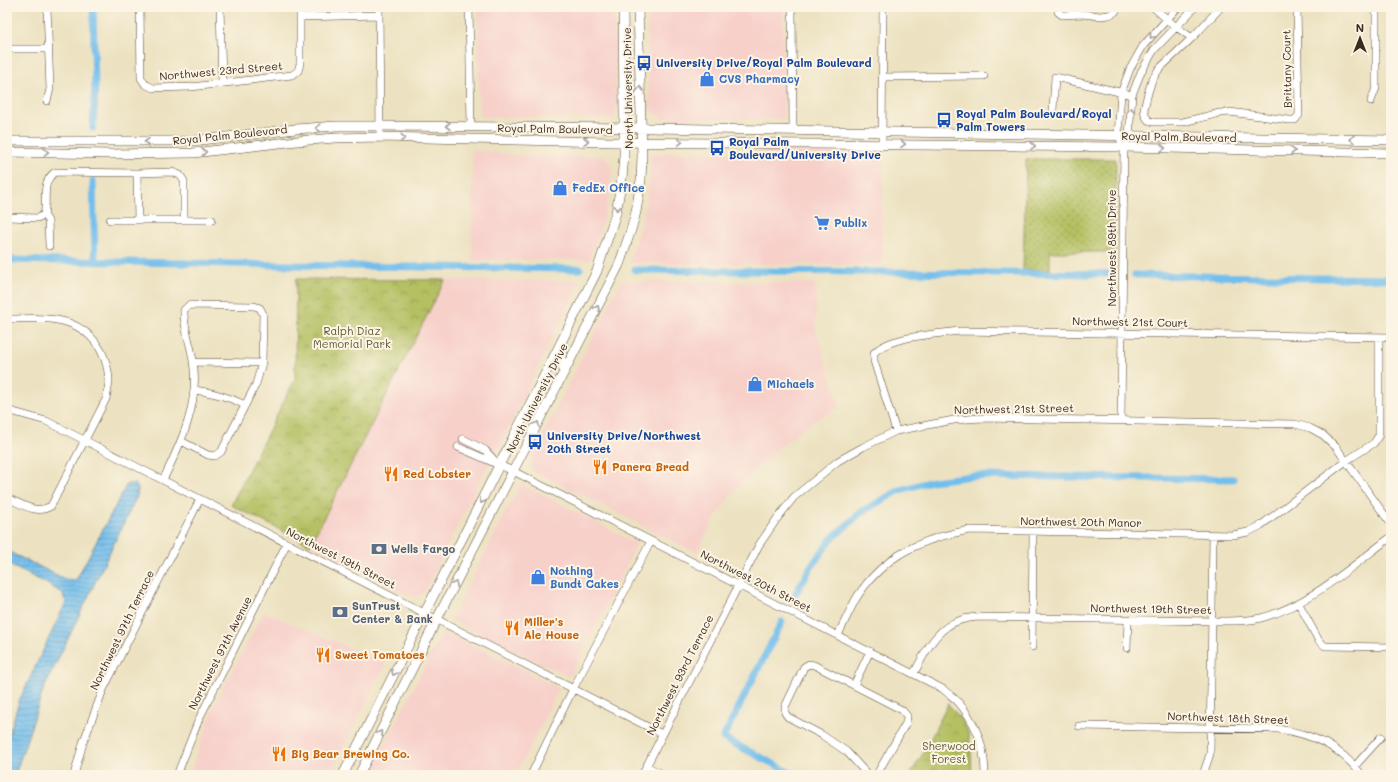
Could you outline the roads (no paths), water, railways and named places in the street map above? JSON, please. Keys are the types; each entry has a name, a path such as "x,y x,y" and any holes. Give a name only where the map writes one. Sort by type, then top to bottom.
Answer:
{"main road":[{"name":"North University Drive","path":"345,772 597,271 611,230 620,196 624,156 623,7"},
{"name":"North University Drive","path":"359,775 623,254 631,230 641,180 638,7"},
{"name":"Royal Palm Boulevard","path":"7,141 192,141 336,126 793,130 1391,140"},
{"path":"483,140 504,130 507,127"},
{"name":"Royal Palm Boulevard","path":"7,152 117,154 193,153 298,140 380,137 624,142 1124,147 1391,153"},
{"path":"564,337 561,360 565,371"}],"street":[{"path":"47,7 50,89 47,101"},
{"name":"Northwest 23rd Street","path":"140,7 141,78 145,84 153,88 191,87 222,82 292,75 298,71 300,64 300,17"},
{"path":"220,7 222,82"},
{"path":"300,7 300,17 379,15"},
{"path":"379,7 380,137"},
{"path":"469,7 471,126"},
{"path":"792,7 793,130"},
{"path":"882,144 883,7"},
{"path":"1058,7 1058,12 1062,15 1082,14 1100,16 1109,15 1115,12 1118,7"},
{"path":"1153,7 1166,19 1192,38"},
{"path":"1118,135 1121,93 1130,69 1143,46 1178,7"},
{"name":"Northwest 89th Drive","path":"1121,420 1124,147 1129,135 1132,95 1141,72 1154,50 1175,26 1195,7"},
{"name":"Brittany Court","path":"1221,7 1192,38 1159,69 1152,80 1144,109 1145,116 1148,120 1154,122 1183,122 1230,112 1295,120 1299,115 1297,7"},
{"path":"1371,101 1376,88 1376,7"},
{"path":"7,49 48,49"},
{"path":"883,78 984,76"},
{"path":"1053,110 1055,78 1132,95"},
{"name":"Northwest 89th Drive","path":"1118,135 1124,147"},
{"path":"49,246 48,221 44,215 46,207 46,184 48,177 55,172 172,172 180,175 184,181 184,220"},
{"path":"137,173 138,220"},
{"path":"7,217 37,218 44,215"},
{"path":"110,220 212,220"},
{"path":"163,480 181,441 190,415 194,390 194,362 184,318 184,310 189,305 254,306 260,308 263,314 262,363 256,384 221,452 215,456 208,455 181,441"},
{"path":"7,319 57,320 79,327 93,338 102,351 107,367 109,382 106,399 52,506 44,510 33,509 7,498"},
{"name":"Northwest 21st Court","path":"896,431 874,361 874,353 878,348 888,343 917,336 960,331 1391,337"},
{"name":"Northwest 20th Manor","path":"838,635 857,597 872,577 889,562 906,551 924,542 946,534 970,530 1233,534 1248,532 1260,526 1346,461 1374,443 1379,435 1379,337"},
{"path":"194,362 262,363"},
{"path":"194,390 216,393 245,405"},
{"name":"Northwest 19th Street","path":"7,410 46,422 86,441 662,734"},
{"name":"Northwest 21st Street","path":"738,585 759,544 794,497 838,461 896,431 954,420 981,418 1295,424 1310,428 1323,435 1336,447 1391,524"},
{"name":"Northwest 20th Street","path":"462,439 485,450 500,466"},
{"name":"Northwest 20th Street","path":"458,447 513,471 943,689 959,703 970,719 981,740 985,763 985,775"},
{"name":"Northwest 97th Terrace","path":"74,775 83,743 103,690 200,499"},
{"path":"1032,646 1033,532"},
{"path":"1203,775 1210,754 1213,534"},
{"name":"Northwest 19th Street","path":"914,673 932,640 945,628 959,620 976,617 1212,621 1261,618 1299,604 1391,537"},
{"path":"531,775 651,541"},
{"name":"Northwest 97th Avenue","path":"177,775 199,719 287,543"},
{"name":"Northwest 93rd Terrace","path":"642,775 738,585"},
{"path":"1299,604 1319,641 1325,646 1391,647"},
{"path":"1127,648 1128,620"},
{"path":"854,685 870,651"},
{"path":"870,775 867,774 846,752 822,735 788,717 785,713 785,707 804,667 809,664 814,665 902,710 907,716 906,723 877,774 874,775"},
{"name":"Northwest 18th Street","path":"1079,726 1278,729 1299,732 1319,740 1337,750 1355,766 1362,775"},
{"path":"1355,766 1381,737"},
{"path":"646,766 664,775"}],"water":[{"path":"127,484 135,484 138,489 137,496 44,688 15,775 7,775 7,741 19,701 66,602 62,593 46,583 7,564 7,551 65,579 76,580"}],"waterway":[{"path":"93,7 95,85 93,128"},
{"path":"93,181 95,262"},
{"path":"7,260 580,269"},
{"path":"635,270 1110,274"},
{"path":"1135,275 1391,279"},
{"path":"793,598 812,565 832,538 863,511 900,490 932,481 973,476 1233,479"},
{"path":"782,622 723,738 795,775"}],"place":[{"name":"University Drive/Royal Palm Boulevard","path":"644,63"},
{"name":"CVS Pharmacy","path":"707,79"},
{"name":"Royal Palm Boulevard/Royal Palm Towers","path":"944,120"},
{"name":"Royal Palm Boulevard/University Drive","path":"717,148"},
{"name":"FedEx Office","path":"560,188"},
{"name":"Publix","path":"822,223"},
{"name":"Michaels","path":"755,384"},
{"name":"University Drive/Northwest 20th Street","path":"535,442"},
{"name":"Panera Bread","path":"600,467"},
{"name":"Red Lobster","path":"391,474"},
{"name":"Wells Fargo","path":"379,549"},
{"name":"Nothing Bundt Cakes","path":"538,577"},
{"name":"SunTrust Center & Bank","path":"340,612"},
{"name":"Miller's Ale House","path":"512,628"},
{"name":"Sweet Tomatoes","path":"323,655"},
{"name":"Big Bear Brewing Co.","path":"279,754"}],"park label":[{"name":"Ralph Diaz Memorial Park","path":"352,337"},
{"name":"Sherwood Forest","path":"949,752"}]}
